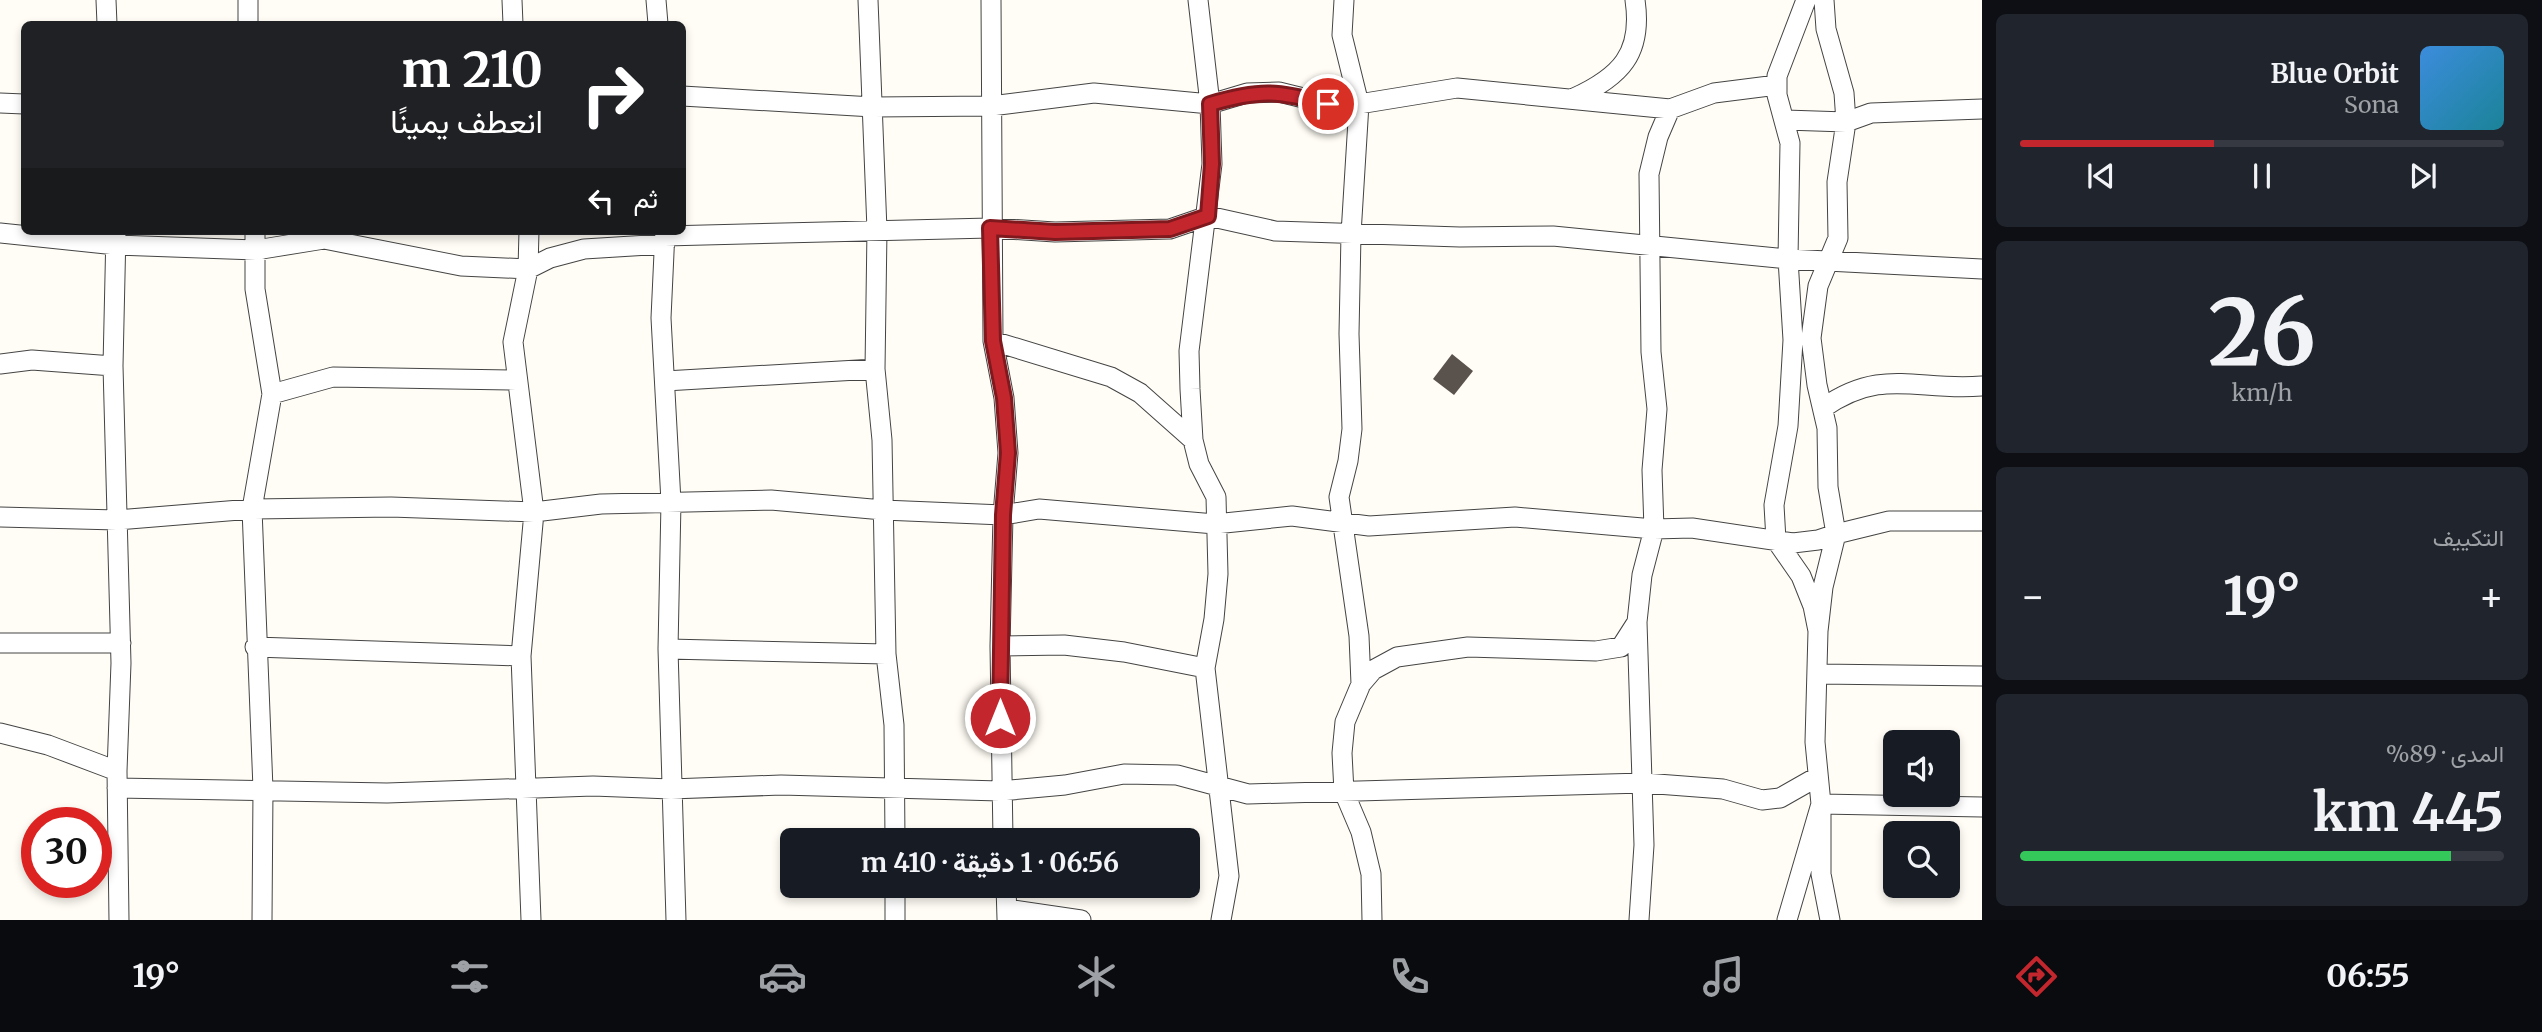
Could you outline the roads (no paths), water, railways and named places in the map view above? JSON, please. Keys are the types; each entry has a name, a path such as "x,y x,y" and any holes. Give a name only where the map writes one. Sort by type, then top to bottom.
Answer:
{"street":[{"path":"106,0 107,21"},
{"path":"248,0 248,21"},
{"path":"512,0 513,21"},
{"path":"656,0 658,21"},
{"path":"869,0 877,230 875,369 882,440 886,654 894,725 895,828"},
{"path":"990,0 993,341 1004,398 1008,453 1003,515 1000,646 1002,828"},
{"path":"1198,0 1210,104 1212,164 1208,216 1189,351 1193,440 1199,464 1216,497 1217,574 1214,619 1205,668 1216,783 1229,876 1221,920"},
{"path":"1344,0 1342,35 1359,104 1351,234 1349,334 1352,429 1339,497 1340,523 1359,636 1361,684"},
{"path":"1574,98 1615,76 1630,55 1636,36 1635,0"},
{"path":"1807,0 1777,76 1790,143 1788,259 1793,340 1788,426 1774,505 1776,540 1801,576 1813,606 1818,631"},
{"path":"1824,0 1826,29 1844,93 1846,122 1837,183 1838,238 1818,286 1811,338 1827,428 1828,487 1836,534 1823,587 1818,631 1815,743 1821,804 1821,874 1830,920"},
{"path":"686,96 873,107 991,106 1094,93 1210,104 1247,93 1279,92 1328,104 1359,104 1457,88 1670,108 1714,93 1777,85"},
{"path":"0,103 21,104"},
{"path":"1639,920 1644,845 1644,783 1637,622 1642,575 1654,529 1652,470 1657,409 1651,352 1649,174 1658,137 1670,108"},
{"path":"1785,120 1846,122 1871,113 1982,109"},
{"path":"46,235 324,239 461,265 528,269 550,258 584,249 665,237 990,228 1055,232 1170,229 1208,216 1275,231 1553,236 1788,259 1982,269"},
{"path":"0,233 21,234"},
{"path":"529,235 528,269 513,342 534,512 521,656 531,920"},
{"path":"665,237 660,283 671,502 668,649 676,920"},
{"path":"116,238 113,366 121,643 117,780 119,920"},
{"path":"256,240 255,289 272,394 252,509 255,648 263,789 262,920"},
{"path":"993,341 1111,377 1140,393 1193,440"},
{"path":"0,364 32,360 113,366"},
{"path":"665,381 875,369"},
{"path":"272,394 332,377 516,380"},
{"path":"1823,408 1841,395 1867,386 1910,381 1950,389 1982,386"},
{"path":"0,517 117,520 252,509 391,507 534,512 601,504 771,500 883,510 1003,515 1039,509 1215,524 1292,516 1370,526 1515,517 1654,529 1692,528 1793,543 1818,540 1889,521 1982,521"},
{"path":"1372,920 1371,874 1361,832 1344,792 1342,753 1345,722 1361,684 1373,670 1397,657 1468,647 1596,651 1621,647 1637,622"},
{"path":"0,643 121,643"},
{"path":"1000,646 1064,645 1124,652 1205,668"},
{"path":"255,648 521,656"},
{"path":"668,649 886,654"},
{"path":"1818,674 1982,676"},
{"path":"0,733 48,744 117,780 387,793 593,786 671,789 781,785 1000,791 1065,785 1124,774 1177,775 1216,783 1248,794 1644,783 1723,789 1762,800 1780,798 1817,778"},
{"path":"1821,804 1982,807"},
{"path":"1787,920 1821,804"},
{"path":"895,898 895,920"},
{"path":"1007,914 1081,920"}]}
